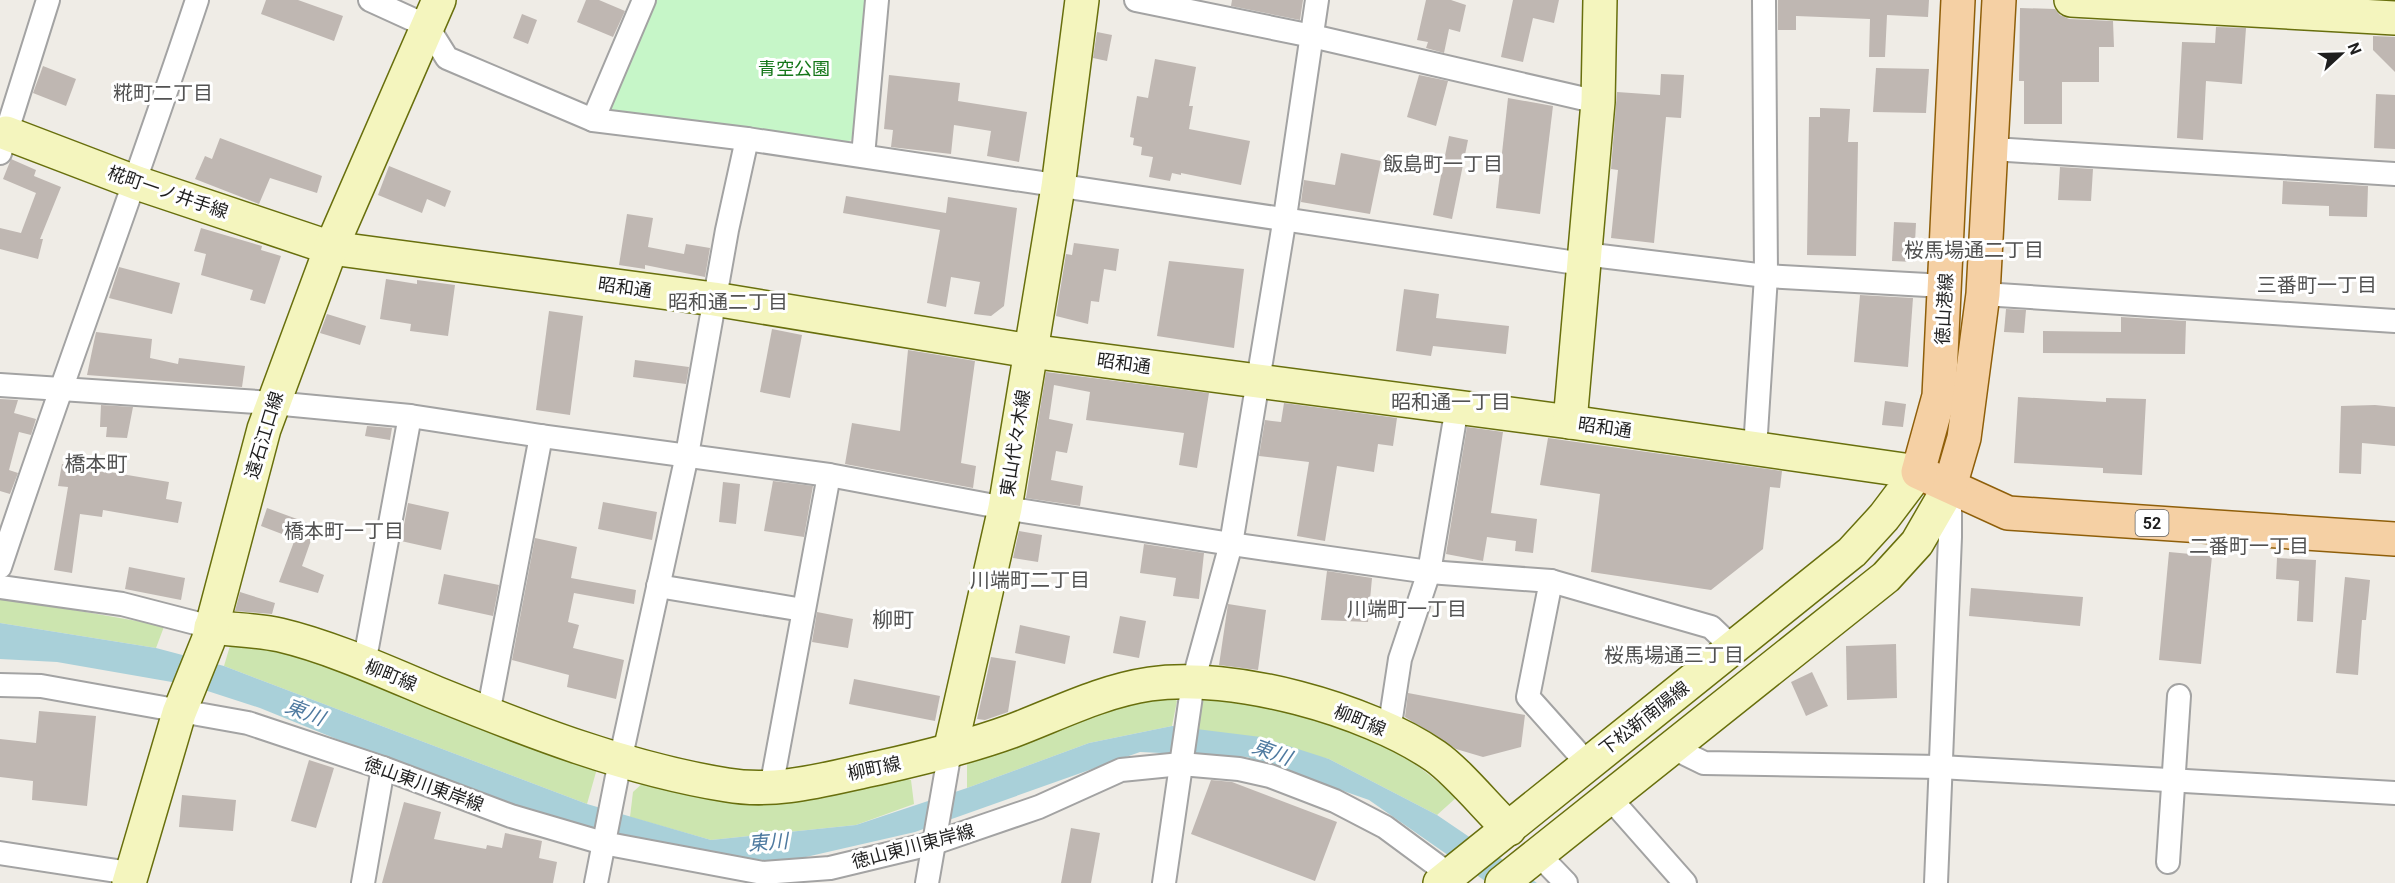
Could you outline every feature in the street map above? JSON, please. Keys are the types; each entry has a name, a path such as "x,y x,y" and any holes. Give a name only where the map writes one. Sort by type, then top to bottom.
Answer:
{"main road":[{"name":"徳山港線","path":"1918,472 1939,396 1958,0"},
{"name":"徳山港線","path":"1950,486 1964,438 1983,294 1999,0"},
{"name":"52","path":"1918,472 2008,513 2395,539"}],"street":[{"path":"3,143 48,0"},
{"path":"0,567 59,390 137,183 198,0"},
{"path":"370,0 433,13 447,58 593,120 747,139 1058,187 1583,259 1766,276 1945,286"},
{"path":"593,120 645,0"},
{"path":"863,156 878,0"},
{"name":"東山代々木線","path":"927,883 948,762 1005,508 1058,187 1082,0"},
{"path":"1136,0 1312,36 1598,102"},
{"path":"1164,883 1193,682 1231,544 1285,217 1317,0"},
{"path":"1570,422 1598,102 1600,0"},
{"path":"1755,449 1766,276 1764,0"},
{"path":"2071,0 2395,18"},
{"name":"遠石江口線","path":"130,878 182,706 210,634 273,403 331,248 433,13"},
{"path":"596,883 617,771 687,455 714,299 747,139"},
{"name":"椛町一ノ井手線","path":"3,143 137,183 331,248"},
{"path":"1992,149 2395,174"},
{"name":"昭和通","path":"331,248 714,299 1030,351 1570,422 1918,472"},
{"path":"1983,294 2395,321"},
{"path":"0,385 273,403 410,416 829,475 1005,508 1231,544 1429,572 1551,581 1711,627 1733,648"},
{"path":"1389,731 1400,659 1429,572 1457,407"},
{"path":"364,664 410,416"},
{"path":"488,714 541,436"},
{"name":"下松新南陽線","path":"1445,879 1852,552 1884,517 1918,472"},
{"path":"771,788 829,475"},
{"path":"1502,883 1886,577 1917,543 1950,486"},
{"path":"1936,883 1950,486"},
{"path":"1551,581 1528,697 1587,764"},
{"path":"658,586 803,610"},
{"path":"0,587 122,604 210,634"},
{"name":"柳町線","path":"210,634 280,635 364,664 488,714 617,771 757,789 948,762 1010,732 1075,705 1149,684 1193,682 1263,689 1328,707 1389,731 1437,756 1509,829"},
{"name":"徳山東川東岸線","path":"0,685 41,686 182,706 248,723 383,768 511,816 604,839 702,873 763,873 830,868 1039,807 1121,770 1181,764 1239,769 1270,776 1335,801 1385,827 1445,879"},
{"path":"2168,862 2179,696"},
{"path":"1671,747 1704,763 1940,767 2395,793"},
{"path":"363,883 383,768"},
{"path":"1609,797 1685,883"},
{"path":"0,853 130,878"},
{"path":"1538,854 1566,883"}],"green space":[{"name":"青空公園","path":"652,0 871,0 855,133 851,140 845,143 612,113 608,110"},
{"path":"0,597 165,624 156,648 0,623"},
{"path":"232,639 249,639 476,718 590,764 596,772 587,804 224,666"},
{"path":"1170,694 1177,701 1172,726 1089,743 967,788 967,758 1085,712"},
{"path":"1202,700 1284,711 1339,727 1413,763 1457,797 1437,815 1329,759 1191,728 1198,704"},
{"path":"911,780 914,804 856,825 711,840 630,817 633,792 645,781"}],"water":[{"name":"東川","path":"0,623 156,648 224,666 587,804 711,840 856,825 967,788 1089,743 1172,726 1261,737 1329,759 1437,815 1537,883 1488,883 1369,800 1247,757 1140,752 915,832 784,862 690,853 487,800 260,708 189,685 57,662 0,659"}],"building":[{"path":"266,0 298,0 343,16 334,41 261,14"},
{"path":"586,0 599,0 625,11 613,37 577,22"},
{"path":"1232,0 1303,0 1300,20 1231,6"},
{"path":"1426,0 1451,0 1466,5 1460,32 1449,29 1444,53 1426,48 1428,42 1417,40"},
{"path":"1513,0 1559,0 1554,23 1533,18 1523,62 1501,57"},
{"path":"1778,0 1929,0 1928,17 1887,15 1885,57 1869,57 1870,19 1796,16 1796,30 1778,30"},
{"path":"2020,8 2055,9 2060,15 2069,19 2113,21 2114,47 2099,47 2099,82 2062,82 2062,124 2024,124 2024,81 2019,81"},
{"path":"522,14 537,20 528,44 513,38"},
{"path":"2216,27 2246,28 2242,84 2206,81 2203,140 2177,138 2182,42 2215,43"},
{"path":"1097,32 1112,35 1107,61 1093,58"},
{"path":"2373,36 2395,37 2395,72 2373,50"},
{"path":"1155,59 1196,67 1189,106 1193,106 1189,129 1250,141 1241,185 1181,173 1181,175 1172,173 1170,181 1149,177 1153,157 1141,155 1142,147 1133,145 1134,138 1130,137 1137,96 1148,98"},
{"path":"43,66 76,79 66,106 33,93"},
{"path":"1876,68 1929,69 1926,113 1873,112"},
{"path":"1661,74 1684,75 1681,118 1666,117 1654,243 1611,238 1618,170 1611,169 1617,92 1660,95"},
{"path":"889,75 960,83 958,101 1027,112 1019,162 987,156 991,131 954,125 951,154 891,147 893,130 884,129"},
{"path":"1419,75 1448,81 1436,126 1407,117"},
{"path":"2376,94 2395,95 2395,149 2374,148"},
{"path":"1508,98 1553,106 1540,214 1496,208"},
{"path":"1820,108 1850,109 1848,142 1858,142 1856,256 1807,255 1809,117 1820,117"},
{"path":"1449,136 1468,140 1452,219 1433,215"},
{"path":"220,138 322,176 317,193 270,178 259,204 195,179 205,156 212,159"},
{"path":"1341,153 1381,161 1370,214 1301,202 1304,180 1335,185"},
{"path":"11,159 36,170 34,176 61,187 40,239 43,239 38,259 0,249 0,228 21,233 36,193 3,179"},
{"path":"389,166 451,191 445,207 427,199 422,213 378,195"},
{"path":"2060,167 2093,169 2091,201 2058,200"},
{"path":"2283,181 2368,186 2367,217 2329,216 2329,206 2282,204"},
{"path":"846,196 946,213 948,197 1017,208 1004,306 991,316 974,314 980,282 951,277 946,307 927,303 940,230 843,213"},
{"path":"627,214 653,218 648,247 684,254 686,244 710,248 705,277 645,265 645,269 619,265"},
{"path":"1894,222 1916,223 1914,262 1892,261"},
{"path":"201,228 262,246 261,250 281,256 265,304 250,300 253,290 201,275 206,254 194,251"},
{"path":"1074,243 1119,249 1116,271 1104,269 1099,302 1091,301 1088,324 1056,316 1066,254 1072,255"},
{"path":"1169,261 1244,269 1234,348 1157,336"},
{"path":"119,267 180,283 172,314 109,298"},
{"path":"386,279 417,284 417,280 455,285 448,336 410,331 411,324 380,319"},
{"path":"1404,289 1439,294 1436,318 1509,326 1506,354 1433,346 1431,356 1396,351"},
{"path":"1860,295 1913,298 1908,367 1854,362"},
{"path":"2006,309 2026,310 2024,333 2004,332"},
{"path":"549,311 583,316 570,415 536,410"},
{"path":"327,314 366,326 360,345 320,333"},
{"path":"2121,317 2186,321 2185,354 2043,353 2043,331 2121,332"},
{"path":"772,329 802,335 790,398 760,392"},
{"path":"96,332 152,339 150,358 178,364 179,358 245,366 242,387 87,375"},
{"path":"908,350 975,361 961,463 976,466 973,488 845,464 852,423 900,431"},
{"path":"635,360 689,367 686,384 633,377"},
{"path":"1046,372 1209,393 1197,468 1179,465 1184,433 1086,420 1090,392 1054,385 1049,419 1073,424 1067,453 1056,451 1051,480 1083,486 1080,506 1026,498"},
{"path":"2018,397 2106,402 2106,398 2146,399 2142,475 2103,473 2103,468 2014,463"},
{"path":"0,399 18,400 14,413 36,419 31,435 19,432 9,470 18,473 10,494 0,491"},
{"path":"1885,401 1906,404 1903,427 1882,425"},
{"path":"1284,403 1397,418 1393,446 1378,444 1374,472 1337,466 1325,541 1297,536 1309,462 1259,456 1265,420 1281,422"},
{"path":"101,405 133,407 127,438 106,437 107,427 100,427"},
{"path":"2341,406 2395,407 2395,446 2362,443 2361,474 2339,473"},
{"path":"367,426 392,428 390,440 365,436"},
{"path":"1467,427 1503,432 1491,513 1537,519 1533,553 1515,551 1516,541 1487,537 1483,561 1446,554"},
{"path":"1548,438 1782,471 1780,488 1770,487 1763,549 1711,590 1591,572 1600,494 1540,485"},
{"path":"62,464 169,482 166,499 182,502 178,523 103,510 102,517 80,514 72,573 54,570 68,487 58,486"},
{"path":"773,481 813,486 804,537 764,531"},
{"path":"723,482 740,484 736,524 719,522"},
{"path":"603,502 657,512 652,540 598,529"},
{"path":"408,503 449,512 441,550 401,541"},
{"path":"267,508 316,526 302,566 324,575 318,593 279,582 295,539 261,526"},
{"path":"1019,531 1042,535 1038,562 1013,558"},
{"path":"535,538 577,547 571,578 636,590 634,604 574,593 568,622 579,625 573,648 624,660 616,699 567,687 569,675 512,660"},
{"path":"1144,544 1204,553 1199,599 1173,596 1176,578 1140,573"},
{"path":"2169,552 2212,556 2201,664 2159,660"},
{"path":"2277,558 2316,560 2313,622 2297,621 2299,581 2276,579"},
{"path":"129,567 185,578 181,600 125,589"},
{"path":"1327,571 1372,578 1368,622 1321,620"},
{"path":"444,574 499,585 493,616 438,604"},
{"path":"2345,577 2370,580 2366,620 2362,620 2358,675 2336,673"},
{"path":"1971,588 2083,597 2080,626 1969,616"},
{"path":"240,592 275,603 272,614 235,611"},
{"path":"1228,604 1266,610 1258,670 1219,665"},
{"path":"817,612 853,619 848,648 812,642"},
{"path":"1120,616 1146,621 1139,658 1113,653"},
{"path":"1020,625 1070,636 1065,664 1015,653"},
{"path":"1896,644 1897,698 1847,700 1846,646"},
{"path":"991,657 1016,661 1008,712 985,720 977,719"},
{"path":"1812,672 1828,706 1806,716 1791,682"},
{"path":"854,679 940,696 935,721 849,704"},
{"path":"1408,693 1525,715 1521,747 1483,757 1456,749 1405,717"},
{"path":"39,711 96,716 87,806 32,800 33,781 0,777 0,739 36,743"},
{"path":"309,760 334,768 316,828 291,821"},
{"path":"1211,780 1232,782 1337,822 1315,881 1191,834"},
{"path":"182,795 236,800 233,831 179,827"},
{"path":"404,802 441,812 434,839 486,849 487,845 502,848 505,833 542,841 539,858 557,862 553,883 382,883"},
{"path":"1071,828 1100,833 1091,883 1061,883"}],"district":[{"name":"糀町二丁目","path":"163,93"},
{"name":"飯島町一丁目","path":"1443,164"},
{"name":"桜馬場通二丁目","path":"1974,250"},
{"name":"三番町一丁目","path":"2317,285"},
{"name":"昭和通二丁目","path":"728,302"},
{"name":"昭和通一丁目","path":"1451,402"},
{"name":"橋本町","path":"96,464"},
{"name":"橋本町一丁目","path":"344,531"},
{"name":"二番町一丁目","path":"2249,546"},
{"name":"川端町二丁目","path":"1030,580"},
{"name":"川端町一丁目","path":"1407,609"},
{"name":"柳町","path":"893,620"},
{"name":"桜馬場通三丁目","path":"1674,655"}]}
